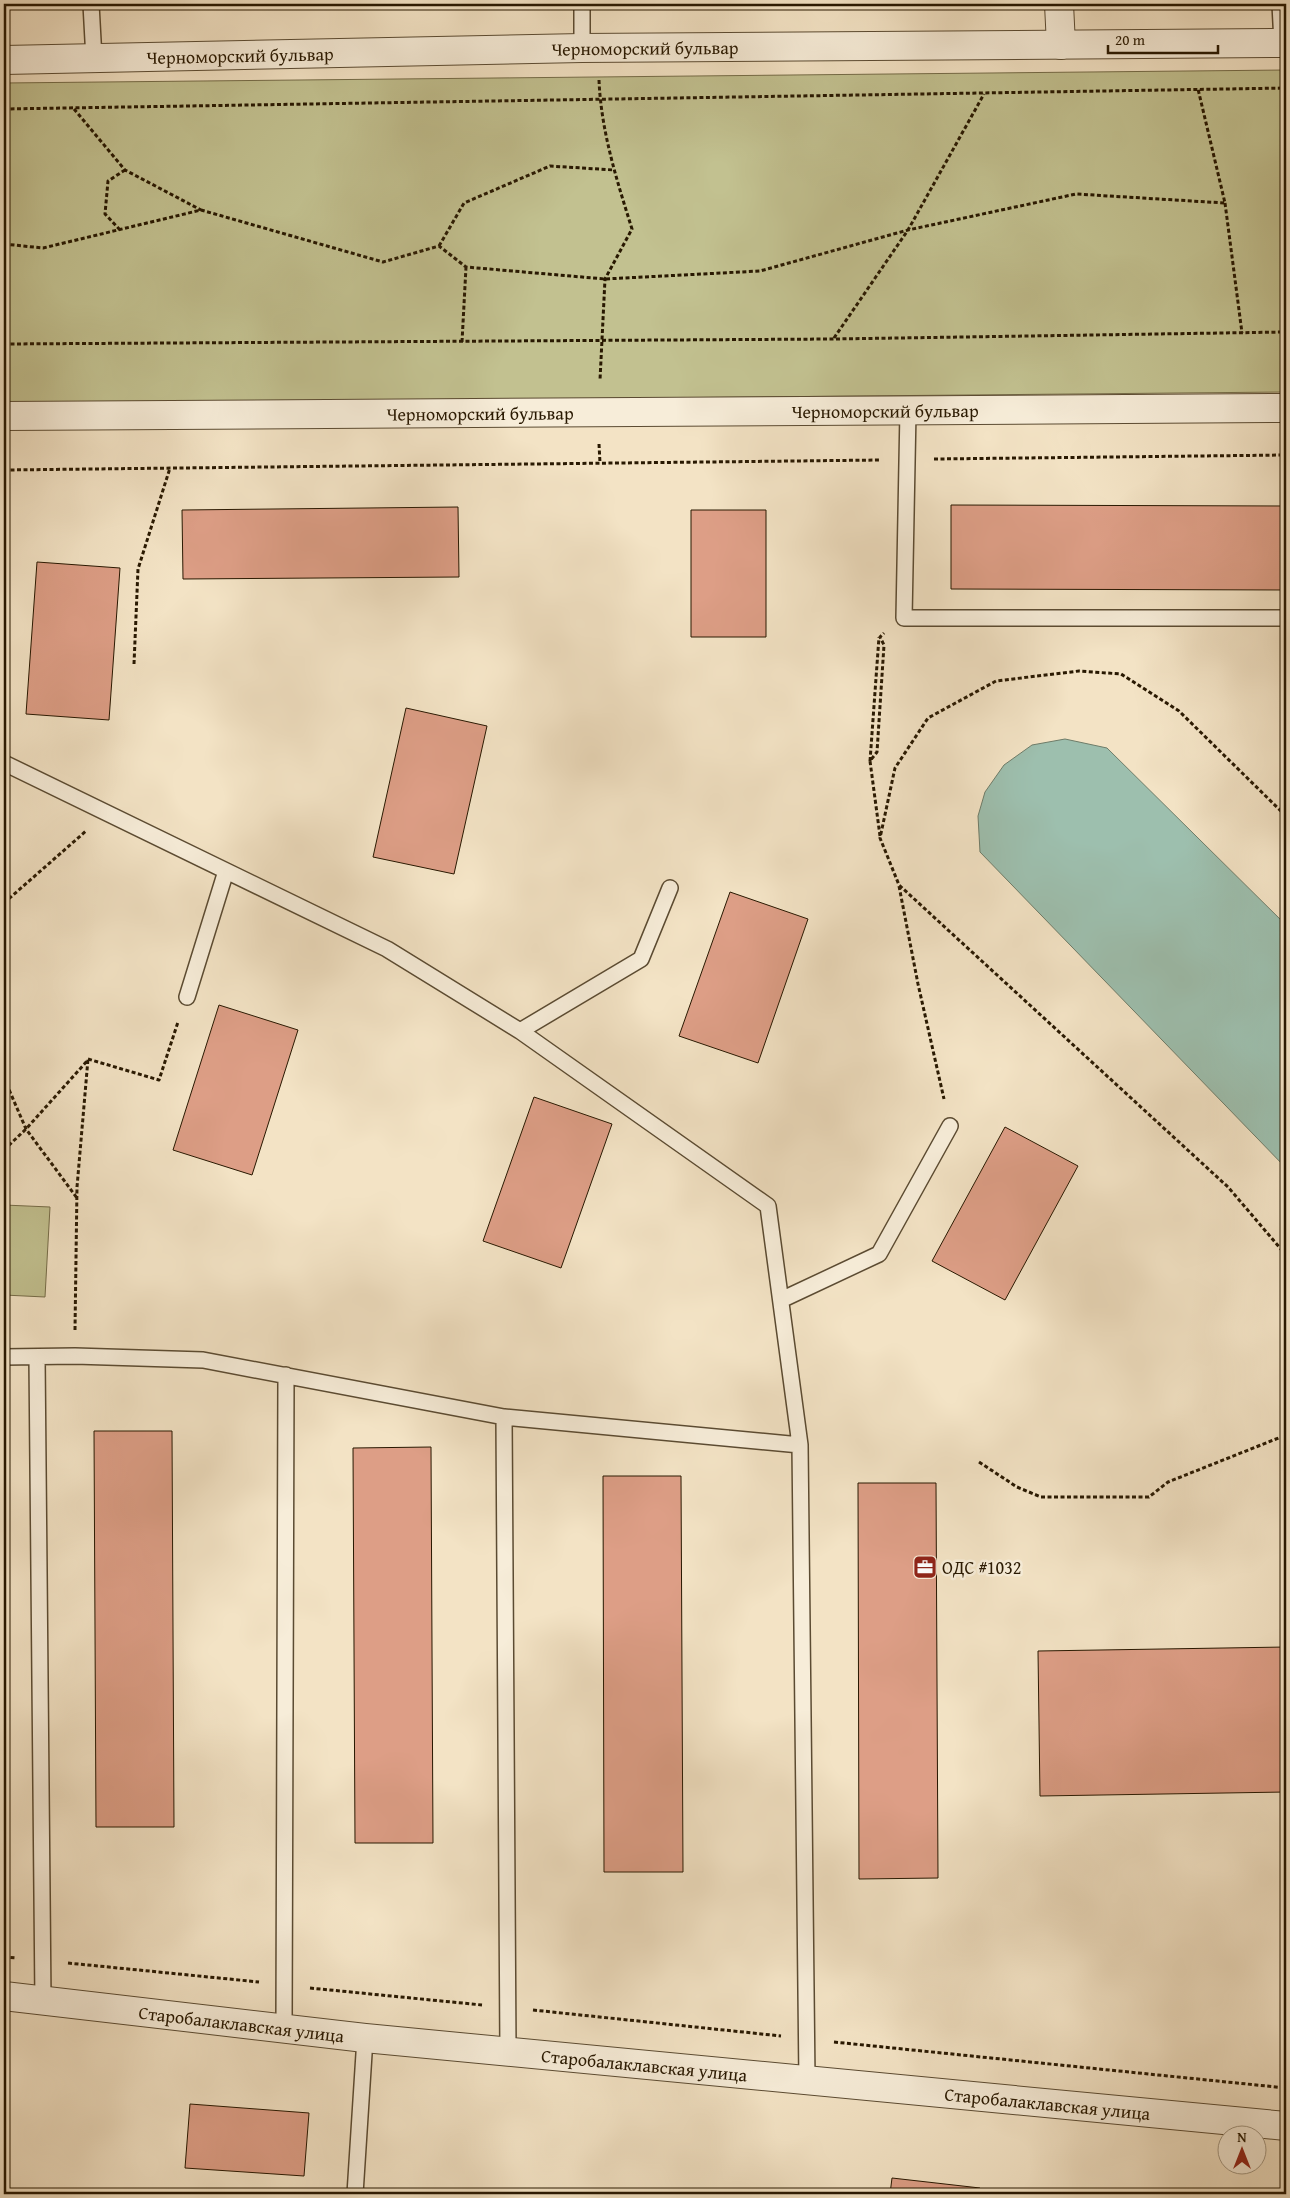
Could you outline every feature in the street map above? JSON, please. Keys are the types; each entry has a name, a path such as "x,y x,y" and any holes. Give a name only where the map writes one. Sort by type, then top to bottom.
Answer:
{"street":[{"path":"1058,4 1060,45"},
{"name":"Черноморский бульвар","path":"4,60 590,48 1284,43"},
{"name":"Черноморский бульвар","path":"4,416 1286,408"},
{"name":"Старобалаклавская улица","path":"4,1996 365,2038 1286,2126"}],"lane":[{"path":"91,4 94,59"},
{"path":"582,4 590,48"},
{"path":"1280,4 1284,43"},
{"path":"908,411 904,618 1286,618"},
{"path":"4,763 387,949 520,1030 768,1206 800,1445 807,2081"},
{"path":"187,997 226,871"},
{"path":"520,1030 641,959 670,888"},
{"path":"781,1300 879,1254 950,1126"},
{"path":"4,1357 75,1356 203,1360 504,1417 800,1445"},
{"path":"37,1357 43,2002"},
{"path":"284,2028 286,1375"},
{"path":"504,1417 508,2052"},
{"path":"355,2194 365,2038"}],"path":[{"path":"590,48 614,170 632,229 605,279 601,341"},
{"path":"4,110 1286,88"},
{"path":"1198,89 1225,203 1242,333"},
{"path":"833,339 908,230 984,94"},
{"path":"74,108 125,170 201,210 383,262 439,246 464,203 550,166 614,170"},
{"path":"120,230 105,214 108,181 125,170"},
{"path":"439,246 466,267 605,279 760,271 908,230 1076,194 1225,203"},
{"path":"4,244 43,248 201,210"},
{"path":"462,342 466,267"},
{"path":"4,344 833,339 1286,332"},
{"path":"4,470 1286,455"},
{"path":"134,664 138,569 170,468"},
{"path":"904,618 880,637 884,645 877,752 870,761 880,838 899,885 918,984 950,1126"},
{"path":"880,838 895,768 928,718 996,681 1079,671 1121,674 1179,711 1286,816"},
{"path":"4,903 106,814"},
{"path":"899,885 1228,1186 1286,1255"},
{"path":"88,1059 159,1080 187,997"},
{"path":"4,1150 26,1129 88,1059"},
{"path":"75,1356 77,1198 88,1059"},
{"path":"4,1078 26,1129 77,1198"},
{"path":"979,1462 1017,1487 1041,1497 1149,1497 1168,1482 1286,1435"},
{"path":"4,1957 1286,2088"}],"shaded area":[{"path":"1286,70 1286,392 4,404 4,83"},
{"path":"1065,739 1107,748 1286,925 1286,1168 980,852 978,816 985,792 1004,765 1032,745"},
{"path":"4,1205 50,1207 45,1297 4,1295"}],"building":[{"path":"951,505 1286,506 1286,590 951,589"},
{"path":"458,507 459,577 183,579 182,510"},
{"path":"691,510 766,510 766,637 691,637"},
{"path":"37,562 120,568 109,720 26,714"},
{"path":"406,708 487,726 454,874 373,857"},
{"path":"730,892 808,919 758,1063 679,1036"},
{"path":"219,1005 298,1030 252,1175 173,1150"},
{"path":"534,1097 612,1124 561,1268 483,1241"},
{"path":"1005,1127 1078,1166 1005,1300 932,1261"},
{"path":"94,1431 172,1431 174,1827 96,1827"},
{"path":"431,1447 433,1843 355,1843 353,1448"},
{"path":"603,1476 681,1476 683,1872 604,1872"},
{"path":"858,1483 936,1483 938,1878 859,1879"},
{"path":"1286,1647 1286,1792 1040,1796 1038,1651"},
{"path":"190,2104 309,2113 304,2176 185,2168"},
{"path":"892,2178 980,2188 979,2194 890,2194"}],"place":[{"name":"ОДС #1032","path":"925,1567"}]}
